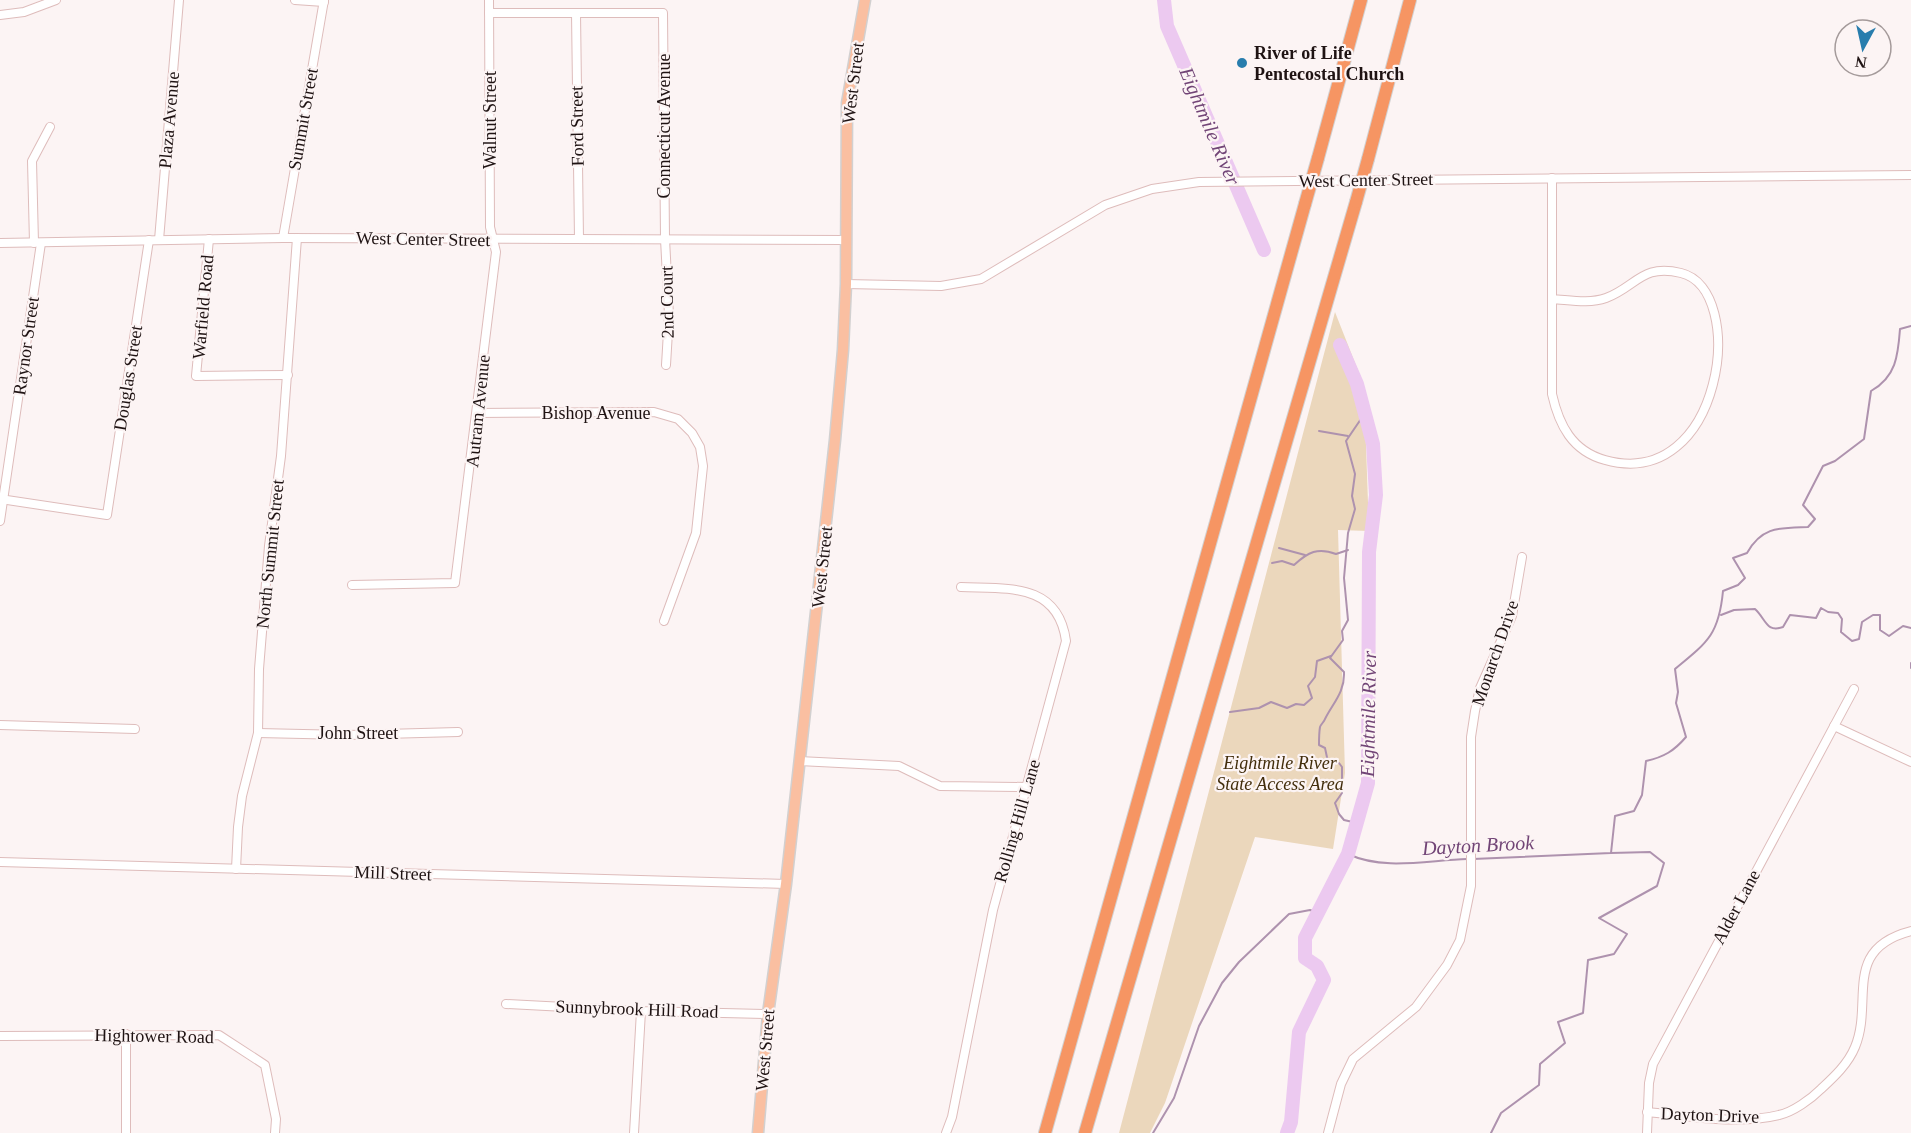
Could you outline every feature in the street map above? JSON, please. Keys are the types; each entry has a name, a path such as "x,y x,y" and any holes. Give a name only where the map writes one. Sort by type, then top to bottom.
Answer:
{"highway":[{"path":"1045,1133 1361,0"},
{"path":"1085,1133 1356,202 1410,0"}],"main road":[{"name":"West Street","path":"758,1133 768,1014 786,884 835,440 846,284 847,103 865,0"}],"street":[{"path":"0,15 24,12 56,0"},
{"name":"Plaza Avenue","path":"159,240 179,0"},
{"path":"295,0 324,1"},
{"name":"Walnut Street","path":"489,0 492,240"},
{"name":"Summit Street","path":"283,237 324,1"},
{"path":"489,13 576,13"},
{"name":"Connecticut Avenue","path":"576,13 663,13 665,239"},
{"name":"Ford Street","path":"576,13 579,239"},
{"name":"Raynor Street","path":"0,521 1,500 38,243 32,161 50,127"},
{"name":"West Center Street","path":"846,284 961,284 981,279 1062,229 1128,196 1176,185 1222,181 1911,176"},
{"path":"1552,178 1552,299 1552,394 1558,420 1573,443 1594,457 1623,465 1647,464 1679,448 1698,422 1717,371 1717,322 1712,301 1701,285 1684,273 1662,270 1644,274 1609,297 1594,302 1552,299"},
{"name":"West Center Street","path":"0,243 283,237 492,240 846,240"},
{"name":"North Summit Street","path":"236,869 242,796 258,733 269,546 288,375 297,238"},
{"name":"Warfield Road","path":"209,239 196,376 288,375"},
{"name":"2nd Court","path":"665,239 669,315 666,365"},
{"name":"Douglas Street","path":"1,500 107,515 149,240"},
{"name":"Autram Avenue","path":"352,585 455,583 496,252 492,240"},
{"name":"Bishop Avenue","path":"477,413 654,412 678,419 692,433 700,447 703,466 696,533 664,621"},
{"name":"Monarch Drive","path":"1328,1133 1341,1084 1353,1059 1416,1007 1448,965 1467,915 1471,864 1471,737 1480,688 1512,616 1521,557"},
{"name":"Rolling Hill Lane","path":"946,1133 952,1118 993,910 1064,653 1065,629 1054,608 1032,592 961,587"},
{"name":"Alder Lane","path":"1647,1133 1647,1112 1653,1064 1854,689"},
{"path":"0,725 135,729"},
{"path":"1834,726 1911,762"},
{"name":"John Street","path":"258,733 348,735 458,732"},
{"path":"799,761 899,766 930,782 946,787 1026,787"},
{"name":"Mill Street","path":"0,862 786,884"},
{"name":"Dayton Drive","path":"1647,1112 1757,1118 1781,1115 1814,1096 1840,1072 1855,1047 1861,1019 1861,984 1867,963 1885,942 1911,931"},
{"name":"Sunnybrook Hill Road","path":"506,1004 641,1011 768,1014"},
{"path":"634,1133 641,1011"},
{"path":"126,1034 126,1133"},
{"name":"Hightower Road","path":"0,1036 219,1035 265,1065 276,1119 275,1133"}],"green space":[{"name":"Eightmile River State Access Area","path":"1335,312 1359,373 1365,417 1369,531 1338,530 1345,773 1333,849 1255,837 1165,1103 1150,1133 1119,1133"}],"waterway":[{"name":"Eightmile River","path":"1164,0 1167,26 1264,250"},
{"name":"Dayton Brook","path":"1473,859 1611,853 1615,816 1634,811 1642,795 1646,761 1668,753 1686,737 1676,703 1678,692 1675,669 1710,636 1718,618 1723,591 1738,585 1745,578 1733,558 1747,553 1753,544 1766,533 1773,530 1808,527 1815,519 1803,505 1823,466 1835,461 1864,439 1871,391 1891,372 1897,357 1900,329 1911,326"},
{"name":"Eightmile River","path":"1287,1133 1291,1122 1299,1032 1324,980 1317,966 1305,958 1305,938 1348,854 1368,783 1369,552 1376,495 1373,444 1357,384 1340,345"},
{"path":"1357,823 1344,820 1339,814 1335,803 1342,793 1342,767 1339,763 1328,762 1325,748 1319,745 1319,738 1320,727 1338,697 1344,679 1344,672 1330,658 1343,640 1342,631 1348,620 1344,578 1348,533 1355,509 1352,496 1355,474 1346,441 1365,413"},
{"path":"1319,431 1348,436"},
{"path":"1279,548 1305,555"},
{"path":"1272,563 1282,561 1294,565 1314,552 1324,551 1336,554 1348,550"},
{"path":"1721,615 1734,610 1755,609 1770,627 1777,628 1783,627 1790,615 1816,618 1821,608 1828,612 1838,613 1842,619 1841,632 1852,641 1859,639 1862,622 1873,615 1880,615 1880,630 1889,636 1903,626 1911,628"},
{"path":"1230,712 1259,708 1271,702 1287,708 1296,704 1304,705 1312,698 1308,686 1315,677 1317,661 1331,656"},
{"path":"1911,663 1911,668"},
{"name":"Dayton Brook","path":"1491,1133 1501,1113 1539,1085 1540,1064 1565,1043 1558,1022 1583,1013 1588,960 1614,954 1627,934 1599,918 1657,886 1664,863 1650,852 1611,853"},
{"name":"Dayton Brook","path":"1348,854 1376,862 1391,863 1467,859"},
{"path":"1153,1133 1174,1098 1199,1026 1222,983 1239,962 1289,914 1310,910 1318,913"}],"place":[{"name":"River of Life Pentecostal Church","path":"1242,63"}]}
